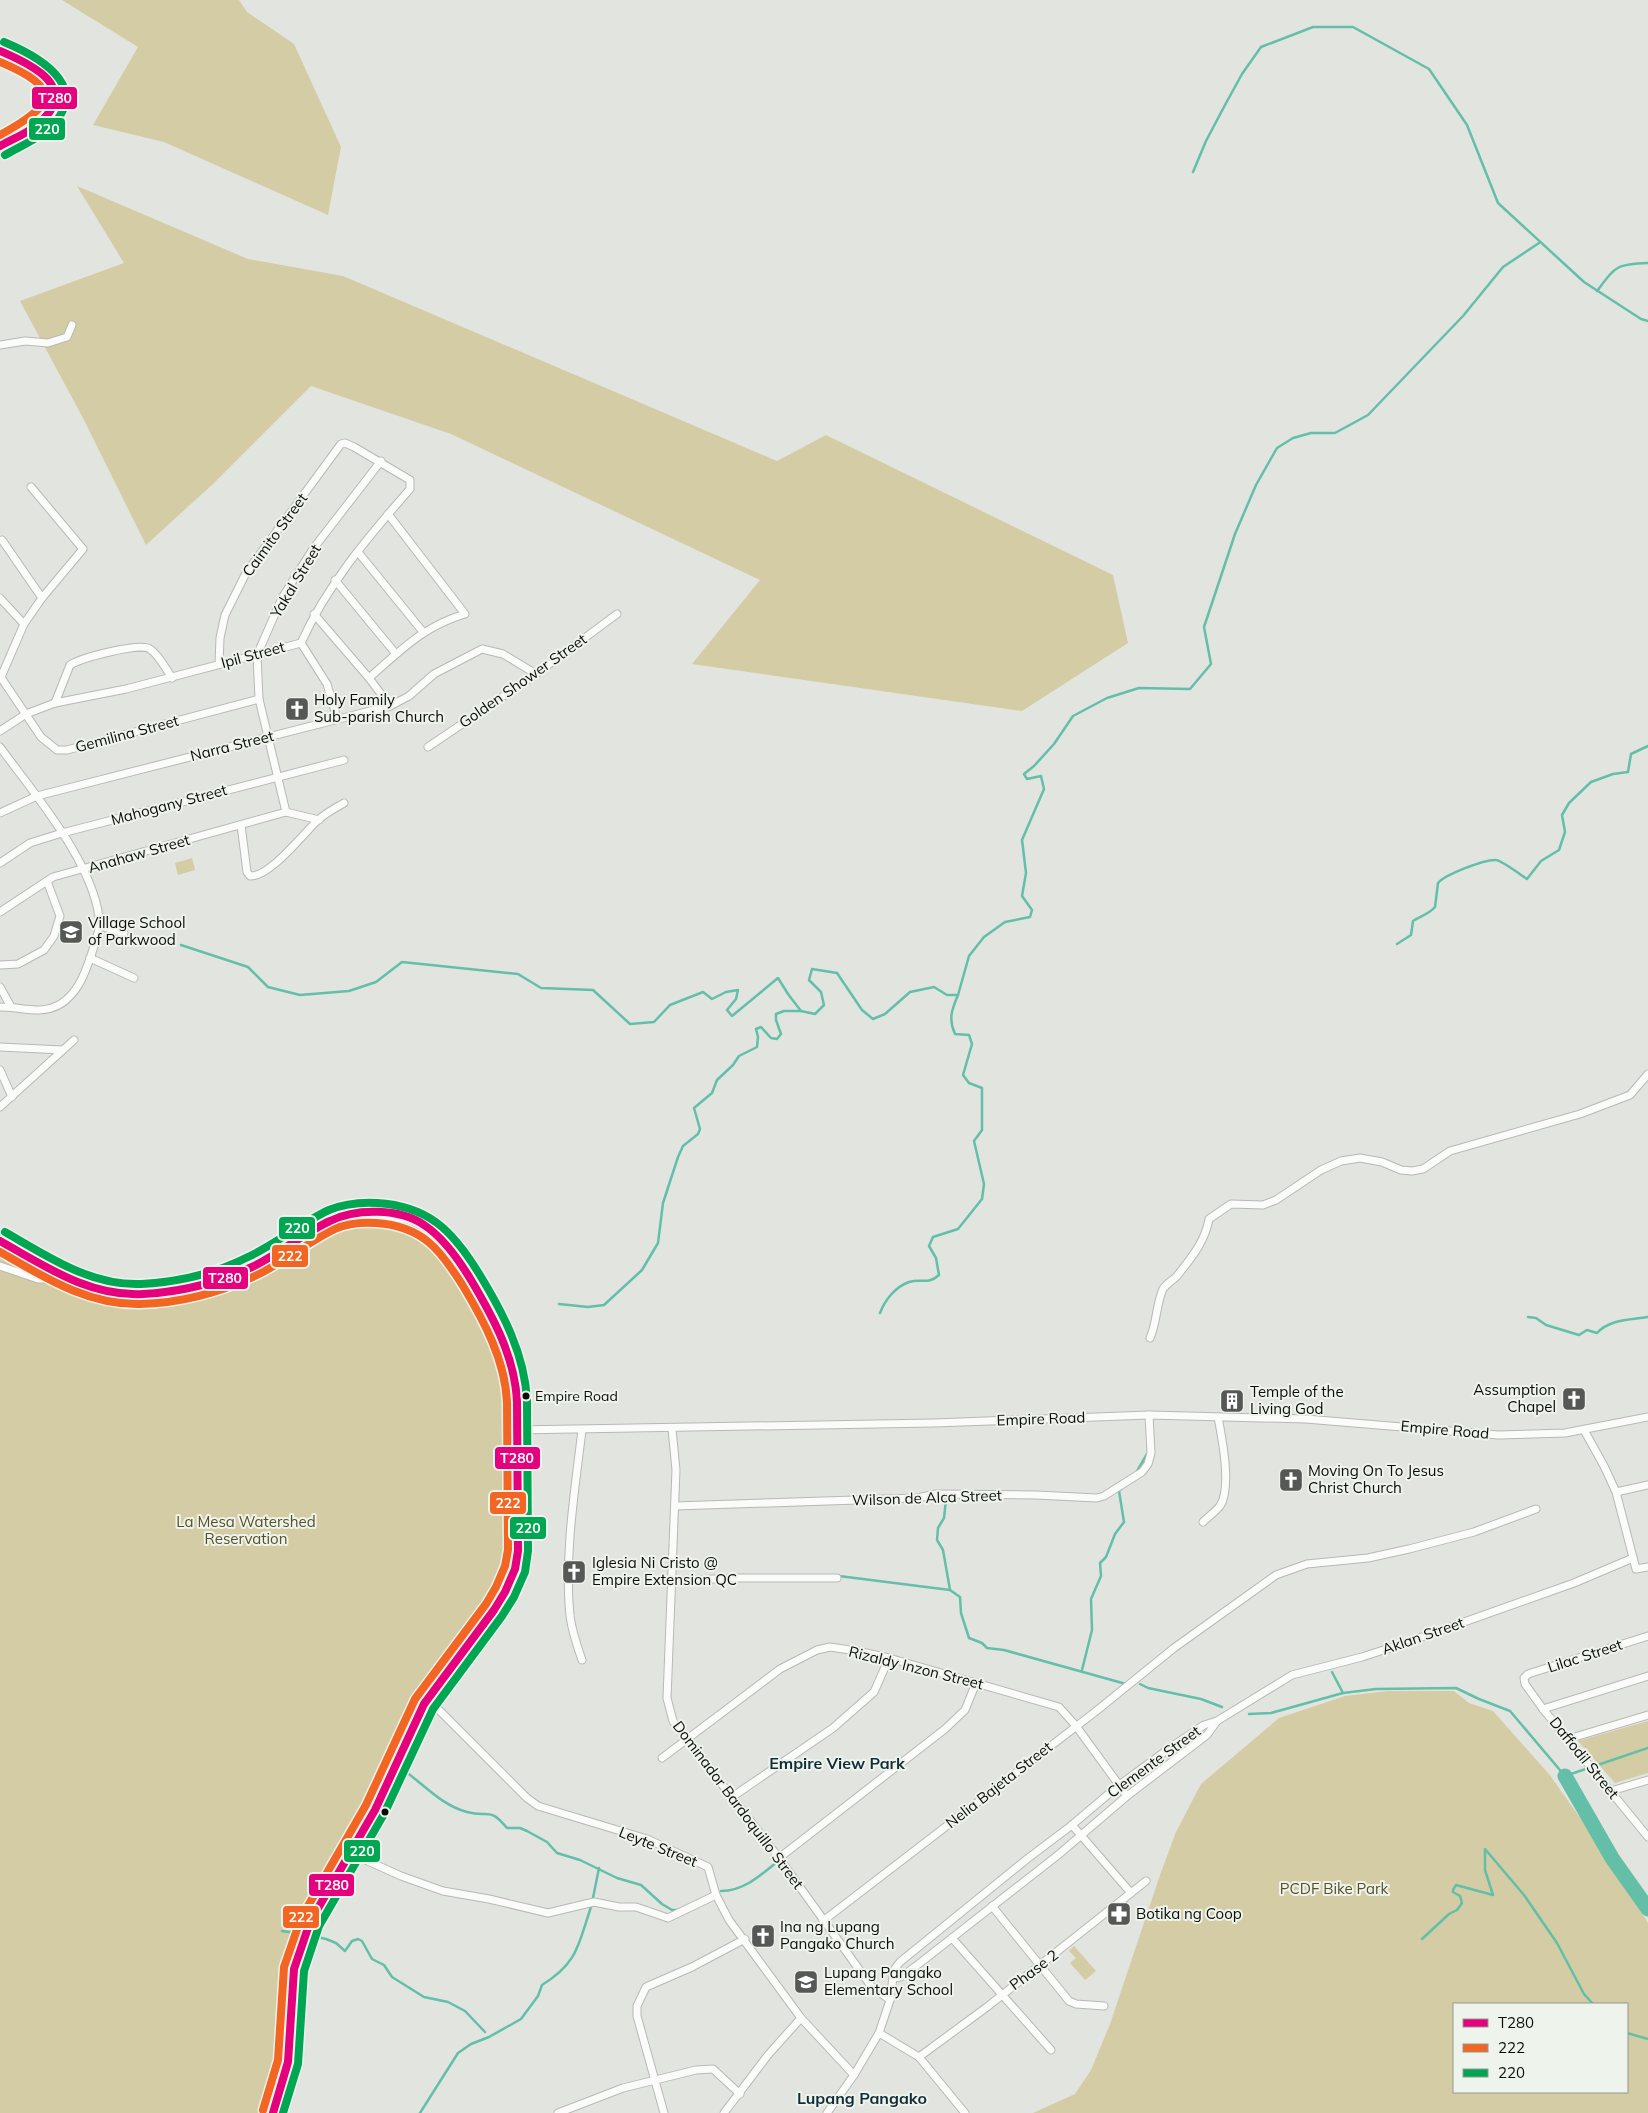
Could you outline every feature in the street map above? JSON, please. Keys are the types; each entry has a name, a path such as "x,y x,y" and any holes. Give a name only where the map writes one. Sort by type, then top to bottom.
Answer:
{"main road":[{"path":"0,51 22,60 42,73 52,84 56,97 52,110 44,119 0,146"},
{"path":"0,1241 72,1279 102,1291 121,1294 193,1287 215,1282 244,1271 341,1216 370,1212 412,1220 422,1224 437,1235 449,1250 474,1286 502,1337 515,1379 518,1551 515,1569 505,1592 494,1610 421,1710 376,1810 320,1903 296,1959 288,2062 273,2113"}],"street":[{"path":"0,345 25,341 48,343 67,337 72,325"},
{"name":"Ipil Street","path":"0,731 26,714 55,703 172,678 301,643 314,614 335,580 410,489 411,482 407,478 354,446 342,443"},
{"name":"Caimito Street","path":"219,664 220,638 225,615 246,573 342,443"},
{"name":"Yakal Street","path":"286,812 259,699 257,655 282,598 313,549 381,461"},
{"path":"0,677 24,624 42,598 83,549 31,487"},
{"path":"369,678 423,632 438,623 465,614 388,514"},
{"path":"2,540 42,598"},
{"path":"358,552 423,632"},
{"path":"335,580 396,654"},
{"path":"0,598 24,624"},
{"path":"314,614 369,678 390,706"},
{"name":"Golden Shower Street","path":"428,747 536,674 617,614"},
{"path":"301,643 327,684 337,718"},
{"path":"55,703 65,673 70,665 122,650 138,647 148,648 154,653 172,678"},
{"name":"Narra Street","path":"0,813 37,796 390,706 409,696 434,674 482,649 503,654 536,674"},
{"name":"Gemilina Street","path":"0,677 41,737 57,750 67,750 259,699"},
{"path":"0,747 37,796 84,869 99,910 100,926 90,958 72,996 59,1005 40,1010 0,1007"},
{"name":"Mahogany Street","path":"0,863 30,843 62,833 344,760"},
{"path":"241,825 247,872 250,876 256,876 262,874 288,851 319,820 344,803"},
{"path":"286,812 319,820"},
{"name":"Anahaw Street","path":"0,912 54,877 286,812"},
{"path":"0,965 18,964 44,950 54,936 60,916 47,881"},
{"path":"100,926 124,933"},
{"path":"90,958 134,978"},
{"path":"0,987 12,1007"},
{"path":"0,1107 74,1040"},
{"path":"0,1047 62,1050"},
{"path":"0,1070 12,1097"},
{"path":"1150,1338 1155,1326 1162,1292 1167,1283 1175,1278 1201,1244 1209,1219 1232,1204 1263,1205 1276,1200 1313,1174 1341,1161 1360,1158 1382,1162 1401,1170 1423,1169 1450,1150 1580,1114 1630,1095 1648,1074"},
{"path":"0,1266 38,1279 72,1279"},
{"name":"Empire Road","path":"516,1430 672,1429 1149,1415 1314,1420 1498,1435 1565,1433 1648,1417"},
{"name":"Wilson de Alca Street","path":"675,1506 917,1498 936,1494 1097,1498 1126,1483 1142,1472 1148,1464 1151,1453 1149,1415"},
{"path":"1203,1522 1220,1505 1224,1494 1224,1460 1218,1417"},
{"name":"Dominador Bardoquillo Street","path":"672,1429 676,1470 667,1698 673,1721 779,1858 871,1986 890,2000"},
{"path":"582,1430 573,1505 569,1567 570,1618 582,1660"},
{"path":"1584,1430 1616,1492 1636,1570 1648,1567"},
{"path":"1616,1492 1648,1485"},
{"name":"Nelia Bajeta Street","path":"823,1921 1174,1648 1276,1576 1299,1566 1368,1558 1409,1549 1474,1532 1536,1509"},
{"name":"Aklan Street","path":"1217,1721 1292,1676 1406,1643 1574,1583 1633,1558"},
{"path":"673,1581 735,1578 837,1578"},
{"name":"Lilac Street","path":"1524,1678 1528,1674 1648,1636"},
{"name":"Rizaldy Inzon Street","path":"662,1758 780,1669 817,1650 830,1647 889,1658 1059,1707 1076,1726 1127,1796"},
{"path":"732,1797 848,1716 874,1692 889,1658"},
{"path":"1543,1709 1648,1676"},
{"name":"Daffodil Street","path":"1524,1678 1525,1684 1543,1709 1648,1837"},
{"path":"779,1858 945,1729 965,1710 978,1684"},
{"name":"Leyte Street","path":"428,1699 538,1806 647,1840 708,1867 716,1895 730,1920 801,2018 854,2075"},
{"path":"1568,1739 1648,1715"},
{"name":"Clemente Street","path":"827,2113 854,2075 879,2034 890,2000 894,1970 900,1962 1118,1786 1204,1725 1217,1721"},
{"name":"Clemente Street","path":"893,1978 901,1977 1058,1855 1080,1834 1127,1796 1208,1735 1217,1721"},
{"path":"1611,1791 1648,1780"},
{"path":"1072,1825 1131,1893"},
{"path":"350,1854 401,1876 443,1891 489,1899 548,1913 594,1902 619,1907 636,1907 668,1918 716,1895"},
{"name":"Phase 2","path":"919,2057 1040,1966 1146,1881"},
{"path":"994,1886 1003,1898"},
{"path":"992,1906 1072,2003 1104,2006"},
{"path":"958,1917 965,1927"},
{"path":"952,1938 1051,2050"},
{"path":"664,2113 637,2016 637,2006 646,1987 692,1967 745,1940"},
{"path":"724,2113 772,2050 801,2018"},
{"path":"879,2034 919,2057 966,2113"},
{"path":"558,2113 623,2088 696,2070 713,2068 740,2094"}],"green space":[{"path":"62,0 239,0 247,12 294,44 341,147 328,215 164,142 93,125 138,47"},
{"path":"77,186 248,259 343,276 777,461 826,435 1113,575 1128,643 1022,711 692,664 760,580 451,434 311,386 214,483 146,545 83,418 20,301 124,263"},
{"path":"192,858 195,870 178,875 175,863"},
{"name":"La Mesa Watershed Reservation","path":"371,1216 405,1221 435,1236 470,1286 510,1366 515,1569 424,1704 296,1959 289,2049 273,2113 0,2113 0,1240 92,1289 198,1289 336,1221"},
{"name":"PCDF Bike Park","path":"1388,1691 1454,1691 1469,1703 1493,1711 1549,1774 1610,1860 1648,1923 1648,2113 1033,2113 1075,2094 1091,2070 1110,2024 1176,1832 1201,1784 1279,1718 1345,1696"},
{"path":"1648,1721 1648,1773 1615,1783 1578,1741"},
{"path":"1074,1946 1096,1971 1085,1980 1070,1963 1076,1958 1069,1951"}],"waterway":[{"path":"1193,172 1206,141 1225,105 1242,74 1261,47 1313,27 1353,27 1429,69 1467,125 1498,203 1584,282 1641,319 1648,321"},
{"path":"181,945 248,967 268,987 300,995 349,991 376,982 402,962 518,974 541,988 593,990 630,1024 654,1022 670,1005 703,992 712,999 726,992 738,990 736,999 727,1010 732,1016 778,978 801,1011 815,1014 824,1005 821,992 809,980 812,969 837,973 862,1010 873,1019 885,1014 910,992 934,987 947,995 958,995 969,956 984,937 1005,922 1030,917 1032,910 1022,896 1026,873 1022,840 1044,789 1041,776 1027,779 1024,774 1054,744 1073,716 1107,698 1139,688 1190,689 1211,664 1204,627 1235,534 1256,485 1277,448 1293,438 1311,433 1335,433 1368,415 1463,316 1503,267 1539,243"},
{"path":"1597,291 1608,276 1618,268 1629,264 1648,263"},
{"path":"1397,944 1411,935 1413,921 1435,907 1438,883 1448,876 1474,865 1496,860 1527,879 1541,861 1559,850 1565,832 1562,815 1569,803 1591,782 1613,774 1628,772 1631,754 1648,746"},
{"path":"880,1313 885,1303 899,1287 909,1282 932,1280 939,1275 936,1258 929,1246 933,1237 958,1229 982,1199 984,1184 974,1141 982,1130 982,1088 969,1083 963,1075 972,1044 969,1035 955,1034 953,1029 952,1014 958,995"},
{"path":"559,1304 588,1307 604,1305 642,1270 658,1243 663,1203 678,1157 683,1146 698,1134 700,1129 694,1108 712,1093 717,1080 733,1065 739,1056 757,1047 758,1037 756,1029 761,1027 771,1038 777,1039 781,1034 776,1014 784,1011 801,1011"},
{"path":"1528,1317 1536,1318 1546,1325 1579,1335 1587,1330 1597,1333 1602,1328 1614,1323 1648,1317"},
{"path":"1136,1473 1147,1454"},
{"path":"1082,1670 1092,1630 1091,1599 1101,1576 1100,1563 1106,1557 1115,1534 1124,1522 1119,1491 1121,1489"},
{"path":"946,1500 944,1518 938,1528 937,1540 943,1550 950,1590 960,1597 961,1613 969,1638 982,1643 987,1648 1004,1650 1126,1684"},
{"path":"839,1576 950,1590"},
{"path":"1332,1672 1343,1693"},
{"path":"1140,1684 1148,1688 1201,1699 1222,1707"},
{"path":"1249,1714 1271,1713 1343,1693 1376,1689 1456,1688 1510,1711 1565,1776 1648,1748"},
{"path":"399,1767 439,1798 457,1809 474,1814 492,1815 507,1828 520,1828 527,1831 547,1842 557,1853 580,1860 617,1878 641,1885 662,1904 672,1910 681,1910"},
{"path":"1565,1776 1612,1858 1648,1909"},
{"path":"1422,1939 1449,1914 1457,1910 1462,1903 1460,1896 1453,1892 1456,1885 1493,1895 1485,1870 1485,1849 1524,1895 1557,1943 1584,1994 1592,2003"},
{"path":"721,1891 745,1885 759,1877 778,1861"},
{"path":"593,1898 599,1868"},
{"path":"420,2113 458,2053 471,2044 489,2037 521,2019 538,1996 542,1985 554,1977 570,1961 579,1943 591,1907"},
{"path":"282,1931 303,1934"},
{"path":"309,1935 336,1943 345,1951 352,1941 358,1939 362,1941 372,1959 384,1965 392,1977 424,1997 448,2002 465,2011 485,2032"},
{"path":"1628,2033 1648,2039"}],"transit line":[{"name":"220","path":"4,42 20,49 49,68 59,79 65,91 65,104 58,119 42,134 5,155"},
{"name":"T280","path":"0,51 38,71 54,89 55,99 50,111 34,128 0,146"},
{"name":"222","path":"0,62 35,81 43,89 45,97 41,106 32,115 0,135"},
{"name":"220","path":"5,1232 53,1260 87,1275 104,1280 141,1284 183,1279 211,1272 237,1262 335,1208 364,1203 395,1205 425,1215 437,1223 458,1244 496,1302 517,1350 522,1366 527,1401 528,1551 525,1572 514,1597 502,1616 433,1709 384,1814 319,1926 304,1971 298,2064 283,2113"},
{"name":"T280","path":"0,1241 51,1270 86,1285 123,1294 143,1294 198,1286 239,1273 262,1262 320,1226 341,1217 365,1212 403,1215 414,1219 431,1230 456,1257 495,1323 507,1353 512,1369 517,1402 518,1551 515,1569 505,1592 494,1610 424,1704 375,1810 310,1922 294,1969 288,2062 273,2113"},
{"name":"222","path":"0,1252 50,1280 84,1295 121,1303 155,1303 200,1296 243,1281 267,1270 325,1234 340,1227 366,1223 392,1225 418,1234 446,1261 478,1313 498,1356 507,1402 508,1550 505,1566 486,1604 415,1699 366,1805 301,1918 284,1967 278,2060 263,2110"}],"place":[{"name":"Holy Family Sub-parish Church","path":"297,709"},
{"name":"Village School of Parkwood","path":"71,932"},
{"name":"Empire Road","path":"526,1396"},
{"name":"Assumption Chapel","path":"1574,1399"},
{"name":"Temple of the Living God","path":"1232,1401"},
{"name":"Moving On To Jesus Christ Church","path":"1291,1480"},
{"name":"Iglesia Ni Cristo @ Empire Extension QC","path":"574,1572"},
{"name":"Botika ng Coop","path":"1119,1914"},
{"name":"Ina ng Lupang Pangako Church","path":"763,1936"},
{"name":"Lupang Pangako Elementary School","path":"806,1982"}],"district":[{"name":"Empire View Park","path":"837,1763"},
{"name":"Lupang Pangako","path":"862,2098"}]}
